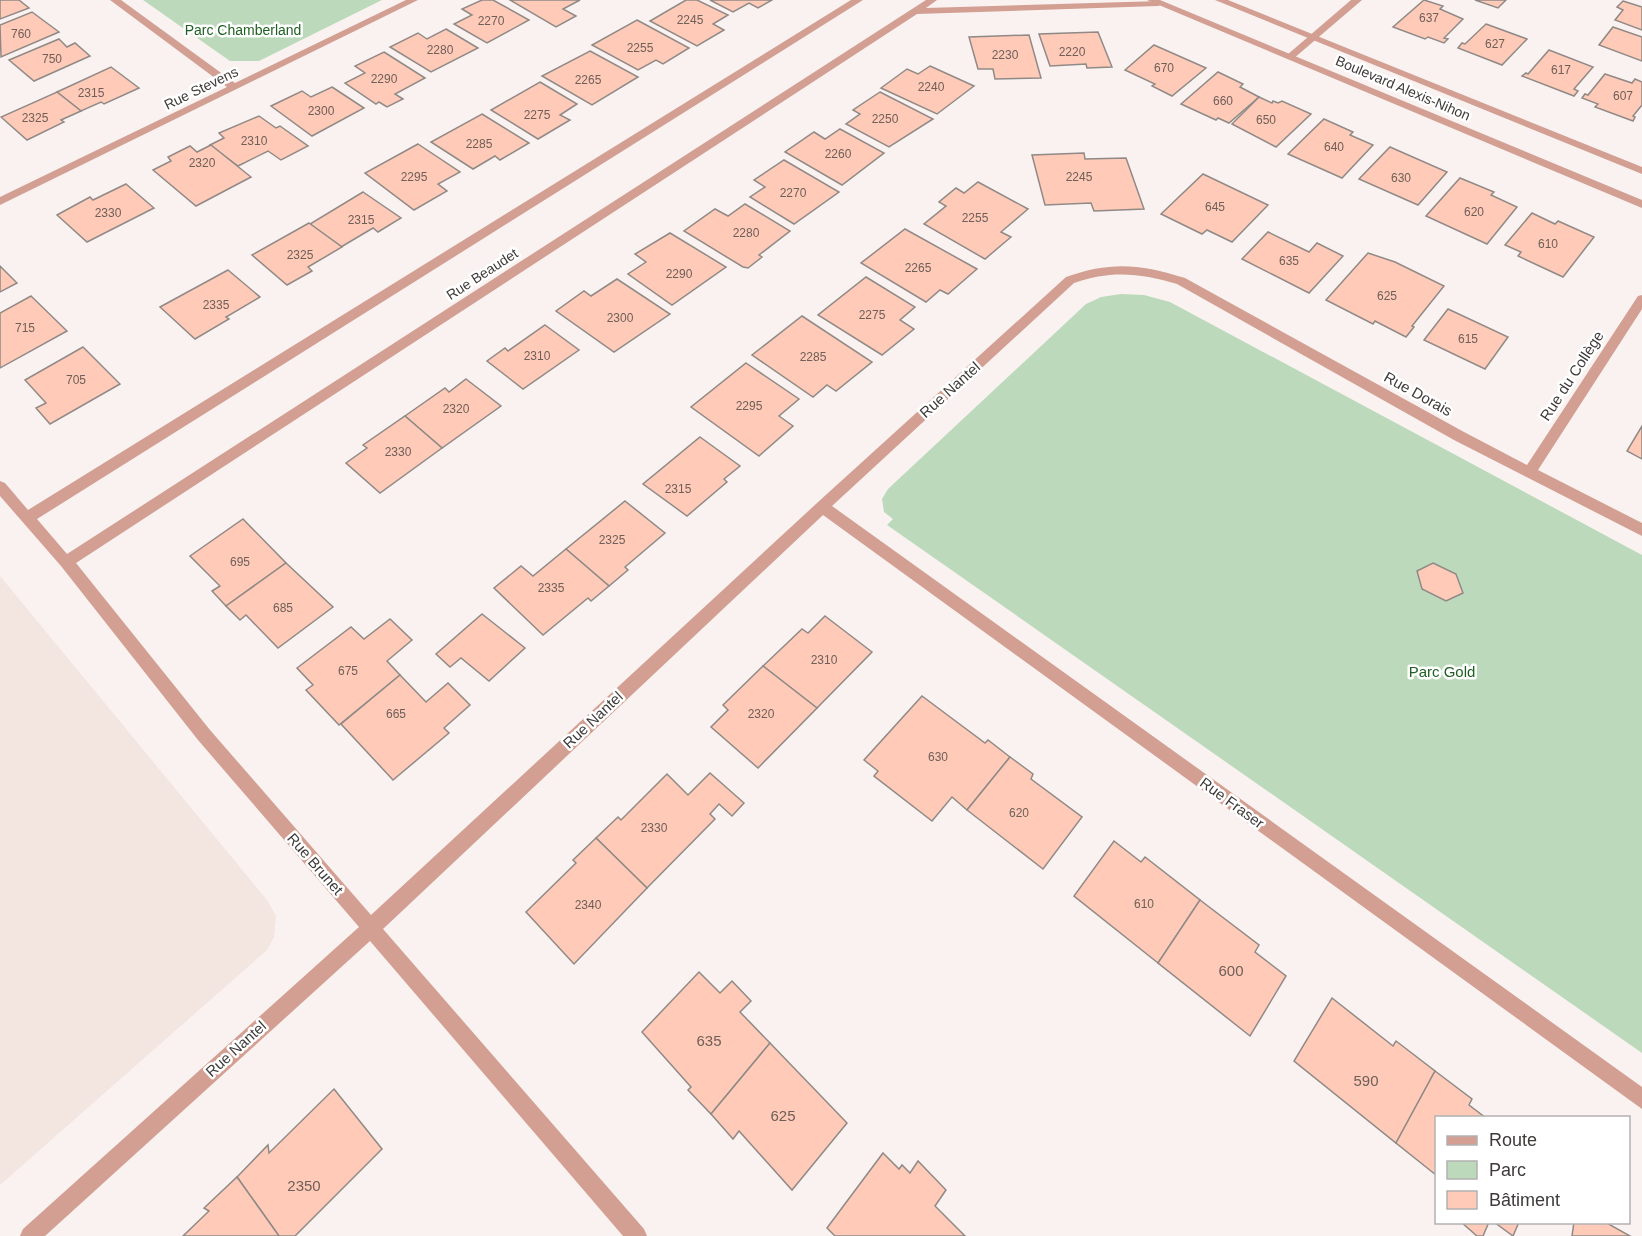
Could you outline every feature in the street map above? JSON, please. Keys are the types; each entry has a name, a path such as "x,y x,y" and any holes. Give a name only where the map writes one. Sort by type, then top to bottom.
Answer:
{"street":[{"path":"116,0 234,87"},
{"name":"Rue Stevens","path":"0,201 413,0"},
{"path":"28,517 858,0"},
{"name":"Rue Beaudet","path":"66,562 932,0"},
{"name":"Boulevard Alexis-Nihon","path":"1220,0 1642,171"},
{"path":"1290,57 1357,0"},
{"path":"914,11 1155,1"},
{"name":"Boulevard Alexis-Nihon","path":"1155,1 1642,204"},
{"name":"Rue Nantel","path":"30,1236 370,928 822,507 1070,280 1091,271 1120,267 1151,271 1181,281"},
{"name":"Rue Dorais","path":"1181,281 1530,472 1642,530"},
{"name":"Rue du Collège","path":"1530,472 1642,299"},
{"name":"Rue Brunet","path":"0,487 66,562 204,735 637,1236"},
{"name":"Rue Fraser","path":"822,507 1642,1099"}],"shaded area":[{"path":"0,576 267,900 276,916 274,937 267,950 0,1185"}],"green space":[{"name":"Parc Chamberland","path":"143,0 382,0 259,61 230,61"},
{"name":"Parc Gold","path":"1121,294 1144,295 1170,302 1642,555 1642,1053 887,525 893,519 884,512 882,499 888,489 1086,304 1101,297"}],"building":[{"path":"0,0 19,0 29,8 0,19"},
{"path":"482,0 493,0 529,20 487,43 454,24 472,15 462,9"},
{"path":"510,0 580,0 563,9 576,16 556,27"},
{"path":"686,0 697,0 728,15 713,24 724,30 697,46 650,21"},
{"path":"710,0 772,0 758,8 749,3 733,12"},
{"path":"1424,0 1443,6 1440,9 1463,19 1444,38 1448,39 1444,43 1428,37 1425,39 1393,27"},
{"path":"1475,0 1506,0 1498,8"},
{"path":"1623,1 1642,7 1642,30 1615,20 1623,10 1617,7"},
{"path":"32,12 59,32 1,57 0,25"},
{"path":"637,20 689,48 663,64 656,60 638,70 592,45"},
{"path":"1486,24 1527,39 1502,65 1458,48"},
{"path":"1613,27 1642,37 1642,61 1599,45"},
{"path":"446,29 478,48 431,72 390,47 418,33 427,39"},
{"path":"1098,32 1112,67 1087,68 1086,64 1050,66 1039,34"},
{"path":"1029,35 1041,78 995,79 993,69 978,69 969,37"},
{"path":"59,39 67,47 75,43 90,56 34,81 9,60"},
{"path":"1154,45 1206,68 1172,96 1152,86 1155,84 1125,70"},
{"path":"1549,50 1593,67 1574,89 1578,91 1574,96 1522,76 1528,74"},
{"path":"590,51 638,77 592,105 542,76"},
{"path":"384,52 425,78 395,94 403,99 387,107 379,102 376,104 345,83 365,73 355,66"},
{"path":"930,66 974,86 937,114 881,88 907,69 918,74"},
{"path":"111,67 139,88 104,104 101,102 81,111 57,92"},
{"path":"1218,72 1243,84 1240,87 1259,97 1229,123 1218,118 1216,120 1181,104"},
{"path":"1605,74 1632,83 1635,79 1642,82 1642,105 1633,116 1635,117 1633,121 1595,107 1598,104 1582,98 1585,94 1588,95"},
{"path":"540,82 577,104 560,115 570,120 538,139 491,110"},
{"path":"332,87 364,108 312,136 271,106 302,91 311,97"},
{"path":"57,92 81,111 27,140 1,117"},
{"path":"880,92 933,119 889,147 846,124 860,114 853,110"},
{"path":"1259,97 1272,103 1282,101 1311,114 1276,147 1232,124"},
{"path":"482,114 529,143 500,160 495,156 473,169 431,142"},
{"path":"259,116 276,128 280,126 308,146 281,160 268,151 238,166 210,145 224,138 219,133"},
{"path":"1324,119 1353,132 1350,135 1373,145 1342,178 1288,154"},
{"path":"840,129 884,153 842,185 785,152 814,132 825,139"},
{"path":"418,144 460,172 438,184 447,191 414,210 365,173"},
{"path":"211,145 251,177 196,206 153,170 171,161 168,157 190,146 197,152"},
{"path":"1390,147 1447,172 1418,205 1359,179"},
{"path":"1084,153 1085,159 1126,158 1144,209 1094,211 1091,203 1045,205 1032,155"},
{"path":"784,160 839,192 794,224 750,197 765,187 754,180"},
{"path":"1203,174 1268,205 1232,242 1207,230 1202,234 1161,214"},
{"path":"1460,178 1494,192 1491,195 1517,207 1487,244 1426,216"},
{"path":"978,182 1028,209 1001,232 1011,237 985,259 924,224 946,206 939,202 956,188 964,193"},
{"path":"126,184 154,208 87,242 57,215 90,197 93,200"},
{"path":"363,192 401,218 378,232 373,228 341,247 310,224"},
{"path":"745,204 790,231 759,255 762,257 748,268 684,231 715,209 728,216"},
{"path":"1532,213 1555,224 1558,221 1594,237 1563,277 1518,256 1521,252 1505,245"},
{"path":"309,223 342,247 308,267 312,271 287,285 252,255"},
{"path":"905,229 977,269 948,294 940,290 926,302 861,263"},
{"path":"1268,232 1309,252 1317,243 1343,256 1309,293 1242,259"},
{"path":"670,233 726,267 672,305 628,274 646,262 635,254"},
{"path":"1368,253 1395,262 1444,286 1406,337 1375,321 1373,324 1326,300"},
{"path":"0,266 17,283 0,292"},
{"path":"228,270 260,297 195,339 160,307"},
{"path":"866,277 915,307 900,320 914,329 882,355 818,315"},
{"path":"617,279 670,314 614,352 556,311 584,291 591,296"},
{"path":"31,296 67,331 0,368 0,313"},
{"path":"1448,309 1508,337 1485,369 1424,340"},
{"path":"802,316 872,362 836,391 827,385 813,397 752,355"},
{"path":"545,325 579,350 523,389 487,361 505,348 508,351"},
{"path":"83,347 120,384 50,424 36,408 46,403 25,380"},
{"path":"746,363 799,399 779,416 793,426 759,456 691,407"},
{"path":"466,379 501,406 442,448 405,416 445,388 449,392"},
{"path":"405,416 442,448 380,493 346,463 367,448 363,445"},
{"path":"1642,426 1642,459 1627,451"},
{"path":"700,437 740,466 724,479 727,482 687,516 643,484"},
{"path":"625,501 665,533 625,567 628,570 609,586 566,549"},
{"path":"243,519 286,563 226,606 212,591 220,586 190,556"},
{"path":"566,549 609,586 591,601 588,598 543,635 494,588 521,566 533,576"},
{"path":"286,563 333,607 278,648 246,615 240,620 226,606"},
{"path":"1433,563 1456,574 1463,593 1446,601 1422,589 1417,571"},
{"path":"482,614 525,648 489,681 461,658 450,667 436,654"},
{"path":"825,616 872,652 817,708 763,666 802,629 808,633"},
{"path":"390,619 412,640 387,661 400,675 339,725 306,690 313,685 297,668 351,627 364,639"},
{"path":"763,666 817,708 758,768 711,727 728,710 723,705"},
{"path":"400,675 426,702 448,683 470,705 444,728 449,733 393,780 341,724"},
{"path":"922,696 985,743 988,740 1010,757 967,810 952,797 932,821 874,776 878,771 864,760"},
{"path":"1010,757 1033,774 1031,779 1082,817 1043,869 967,810"},
{"path":"710,773 744,803 732,816 719,804 710,814 715,819 647,888 596,838 618,817 621,820 667,774 688,795"},
{"path":"596,838 647,888 574,964 526,912 576,863 573,860"},
{"path":"1114,841 1141,862 1145,857 1200,900 1158,963 1074,896"},
{"path":"1200,900 1259,945 1255,952 1286,976 1250,1036 1158,963"},
{"path":"699,972 720,993 732,981 751,1001 740,1012 770,1043 711,1114 688,1090 691,1087 642,1032"},
{"path":"1332,998 1393,1046 1396,1041 1435,1071 1396,1143 1294,1061"},
{"path":"770,1043 847,1123 792,1190 739,1131 733,1139 711,1114"},
{"path":"1435,1071 1472,1099 1469,1105 1483,1116 1435,1116 1435,1174 1396,1143"},
{"path":"334,1089 382,1149 295,1236 279,1236 237,1177 268,1145 269,1153"},
{"path":"883,1153 899,1169 902,1165 910,1173 918,1161 946,1190 935,1206 965,1236 835,1236 827,1228"},
{"path":"237,1177 279,1236 183,1236 209,1211 204,1208"},
{"path":"1463,1224 1488,1224 1483,1236 1477,1236"},
{"path":"1497,1224 1518,1224 1513,1236"},
{"path":"1574,1224 1609,1224 1630,1236 1572,1236"}]}
